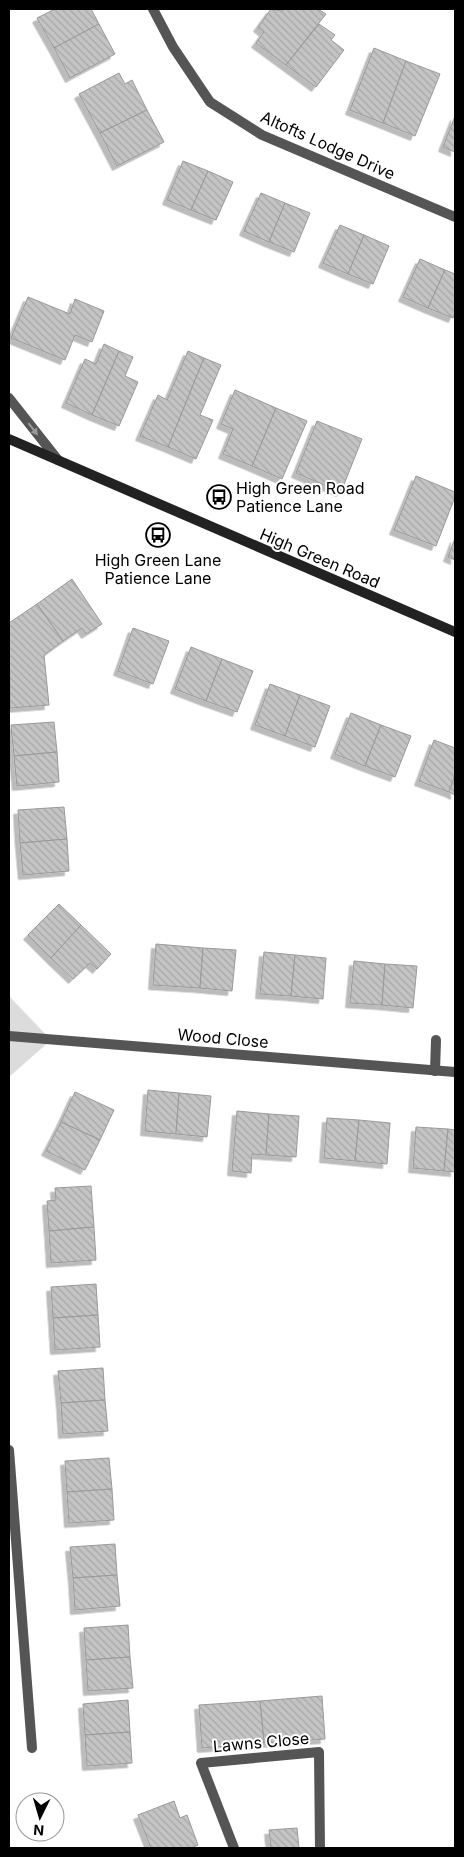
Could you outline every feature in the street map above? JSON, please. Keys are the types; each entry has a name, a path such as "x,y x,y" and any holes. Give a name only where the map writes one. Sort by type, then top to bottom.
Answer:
{"street":[{"name":"Altofts Lodge Drive","path":"153,9 173,48 210,102 262,136 455,217"},
{"path":"9,398 58,460"},
{"name":"High Green Road","path":"9,439 455,632"},
{"name":"Wood Close","path":"9,1036 455,1072"},
{"path":"435,1071 436,1040"},
{"path":"9,1450 32,1748"},
{"name":"Lawns Close","path":"234,1848 201,1762 319,1752 320,1848"}],"shaded area":[{"path":"9,996 51,1040 9,1077"}],"building":[{"path":"55,9 91,9 99,24 54,48 37,18"},
{"path":"271,9 282,11 284,9 318,9 326,14 286,65 256,43 264,32 258,27"},
{"path":"99,24 115,54 70,78 54,48"},
{"path":"319,24 335,35 331,40 344,50 316,87 286,65"},
{"path":"374,48 406,61 383,123 350,110"},
{"path":"406,61 440,74 415,136 383,123"},
{"path":"119,73 125,84 132,80 147,110 100,133 79,94"},
{"path":"147,110 164,142 117,166 100,133"},
{"path":"455,116 455,152 443,147"},
{"path":"183,161 208,171 191,210 167,200"},
{"path":"208,171 233,182 216,220 191,210"},
{"path":"261,193 285,203 269,242 244,231"},
{"path":"285,203 310,213 294,252 269,242"},
{"path":"340,225 364,235 348,274 323,263"},
{"path":"364,235 389,246 373,284 348,274"},
{"path":"420,259 445,270 428,308 403,297"},
{"path":"445,270 455,274 455,313 453,318 428,308"},
{"path":"28,297 70,314 75,299 104,311 92,342 75,335 65,360 11,338"},
{"path":"104,344 119,351 92,415 66,403 85,359 96,364"},
{"path":"119,351 133,357 125,376 138,382 119,426 92,415"},
{"path":"188,351 204,358 168,447 140,436 158,395 167,400"},
{"path":"204,358 221,365 200,415 213,420 196,459 168,447"},
{"path":"235,390 276,408 252,466 223,454 233,429 221,424"},
{"path":"276,408 307,421 282,479 252,466"},
{"path":"317,421 362,439 341,492 296,473"},
{"path":"416,476 455,492 455,497 436,546 394,530"},
{"path":"455,538 455,560 448,557"},
{"path":"72,579 102,624 86,634 82,628 63,641 37,604"},
{"path":"37,604 63,641 44,655 49,705 10,708 9,623"},
{"path":"133,628 169,641 153,684 118,671"},
{"path":"191,647 222,659 206,701 175,689"},
{"path":"222,659 253,671 237,712 206,701"},
{"path":"270,684 300,695 285,736 255,725"},
{"path":"300,695 330,706 315,747 285,736"},
{"path":"351,713 381,725 365,766 335,754"},
{"path":"54,722 57,752 14,756 11,725"},
{"path":"381,725 411,736 395,777 365,766"},
{"path":"434,740 455,748 455,775 449,792 419,781"},
{"path":"57,752 59,782 17,786 14,756"},
{"path":"455,775 455,795 449,792"},
{"path":"64,807 67,839 20,843 18,810"},
{"path":"67,839 69,871 23,875 20,843"},
{"path":"59,904 81,925 51,958 28,935"},
{"path":"81,925 111,954 97,969 90,963 73,979 51,958"},
{"path":"156,944 203,948 200,988 153,985"},
{"path":"203,948 236,950 232,991 200,988"},
{"path":"264,952 295,955 291,996 260,994"},
{"path":"295,955 326,958 323,999 291,996"},
{"path":"354,961 385,964 382,1005 350,1003"},
{"path":"385,964 417,966 413,1008 382,1005"},
{"path":"148,1090 179,1093 176,1134 145,1131"},
{"path":"75,1092 114,1110 100,1140 61,1122"},
{"path":"179,1093 211,1096 207,1137 176,1134"},
{"path":"237,1111 269,1114 266,1155 252,1154 251,1173 232,1171"},
{"path":"269,1114 299,1116 296,1157 266,1155"},
{"path":"327,1118 359,1120 355,1161 324,1158"},
{"path":"359,1120 390,1123 387,1164 355,1161"},
{"path":"61,1122 100,1140 85,1170 46,1151"},
{"path":"416,1127 448,1129 444,1171 413,1168"},
{"path":"448,1129 455,1130 455,1172 444,1171"},
{"path":"91,1186 94,1227 49,1231 47,1201 56,1200 55,1188"},
{"path":"94,1227 96,1260 51,1263 49,1231"},
{"path":"96,1284 98,1315 53,1318 51,1287"},
{"path":"98,1315 100,1347 55,1350 53,1318"},
{"path":"103,1368 105,1400 61,1403 58,1371"},
{"path":"105,1400 108,1431 63,1434 61,1403"},
{"path":"109,1458 112,1489 67,1492 65,1461"},
{"path":"112,1489 114,1520 69,1523 67,1492"},
{"path":"115,1544 117,1575 73,1578 70,1547"},
{"path":"117,1575 120,1606 75,1610 73,1578"},
{"path":"128,1625 130,1657 86,1660 84,1628"},
{"path":"130,1657 133,1688 88,1691 86,1660"},
{"path":"322,1696 325,1739 264,1743 260,1701"},
{"path":"128,1700 130,1732 85,1735 83,1704"},
{"path":"260,1701 264,1743 202,1748 199,1705"},
{"path":"130,1732 132,1763 87,1766 85,1735"},
{"path":"174,1801 180,1818 187,1815 198,1845 191,1848 151,1848 138,1815"},
{"path":"297,1828 299,1848 271,1848 269,1830"}],"place":[{"name":"High Green Road Patience Lane","path":"219,497"},
{"name":"High Green Lane Patience Lane","path":"158,535"}]}
